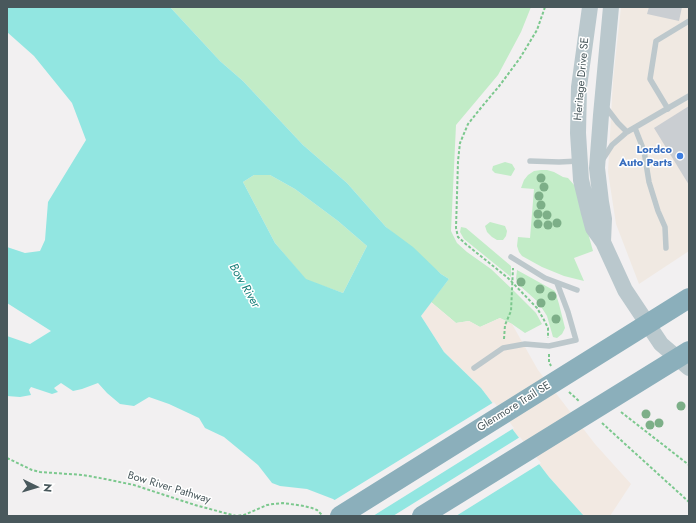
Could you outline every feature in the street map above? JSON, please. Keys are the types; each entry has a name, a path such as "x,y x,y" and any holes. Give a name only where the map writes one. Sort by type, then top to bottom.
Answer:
{"highway":[{"name":"Glenmore Trail SE","path":"340,516 689,298"},
{"path":"422,516 689,351"}],"main road":[{"name":"Heritage Drive SE","path":"590,7 579,87 578,133 581,180 589,213 594,228 603,242 625,290 661,344 689,368"},
{"name":"Heritage Drive SE","path":"603,242 604,220 597,168 611,7"}],"lane":[{"path":"668,109 650,79 656,41 689,21"},
{"path":"597,168 612,145 627,132 689,96"},
{"path":"602,101 609,112 627,132"},
{"path":"635,128 644,151 649,182 658,211 665,227 666,248"},
{"path":"530,162 579,161"},
{"path":"513,258 545,278 577,290"},
{"path":"474,368 503,348 525,344 549,346 576,340 568,312 557,283"}],"path":[{"path":"503,348 505,325 511,311 513,258"},
{"path":"620,410 689,465"},
{"name":"Bow River Pathway","path":"7,458 32,470 105,478 127,483 195,505 236,516 244,515 273,504 283,503 312,508 317,510 323,516"}],"shaded area":[{"path":"621,7 689,7 689,251 639,284 616,224 608,172 613,80"}],"green space":[{"path":"170,7 531,7 521,32 498,75 456,125 451,231 457,243 491,269 536,313 542,324 525,333 500,318 480,327 469,321 456,323 431,302 449,279 441,274 386,227 347,183 303,145 243,81 220,61"},
{"path":"505,162 512,164 515,169 511,176 495,173 492,170 493,166"},
{"path":"541,170 554,172 568,178 575,186 593,251 574,258 584,281 564,276 542,267 522,256 519,252 517,246 518,237 530,238 534,189 521,188 528,175 534,171"},
{"path":"254,175 270,175 295,189 338,221 367,246 343,293 306,280 275,243 243,182"},
{"path":"490,222 505,226 507,231 503,240 497,240 487,232 485,226"},
{"path":"461,227 466,228 511,266 511,277 464,239 460,232"},
{"path":"517,270 555,291 565,328 562,334 557,338 553,337 547,316 538,302 519,285 516,279"}],"sand":[{"path":"431,302 456,323 469,321 480,327 500,318 512,324 538,370 595,444 631,484 610,516 584,516 549,477 481,388 444,352 421,316"}],"water":[{"name":"Bow River","path":"7,7 170,7 220,61 243,81 303,145 347,183 386,227 413,247 441,274 449,279 421,316 444,352 481,388 549,477 584,516 354,516 344,506 333,499 307,489 280,486 272,483 258,465 224,437 205,428 199,418 169,404 149,397 134,406 120,404 98,383 73,391 61,383 54,388 58,392 52,394 31,387 29,390 31,395 20,397 7,396 7,336 30,344 51,331 7,303 7,247 25,253 40,251 45,240 48,202 86,140 72,103 34,56 7,32","holes":["254,175 270,175 295,189 338,221 367,246 343,293 306,279 275,243 243,182"]}],"pier":[{"path":"494,402 514,428 373,516 351,516 333,501"},
{"path":"520,437 541,463 456,516 393,516"}],"building":[{"path":"649,7 682,7 679,21 647,14"},
{"name":"Lordco Auto Parts","path":"689,106 689,185 654,128"}],"place":[{"name":"Lordco Auto Parts","path":"680,156"}]}
